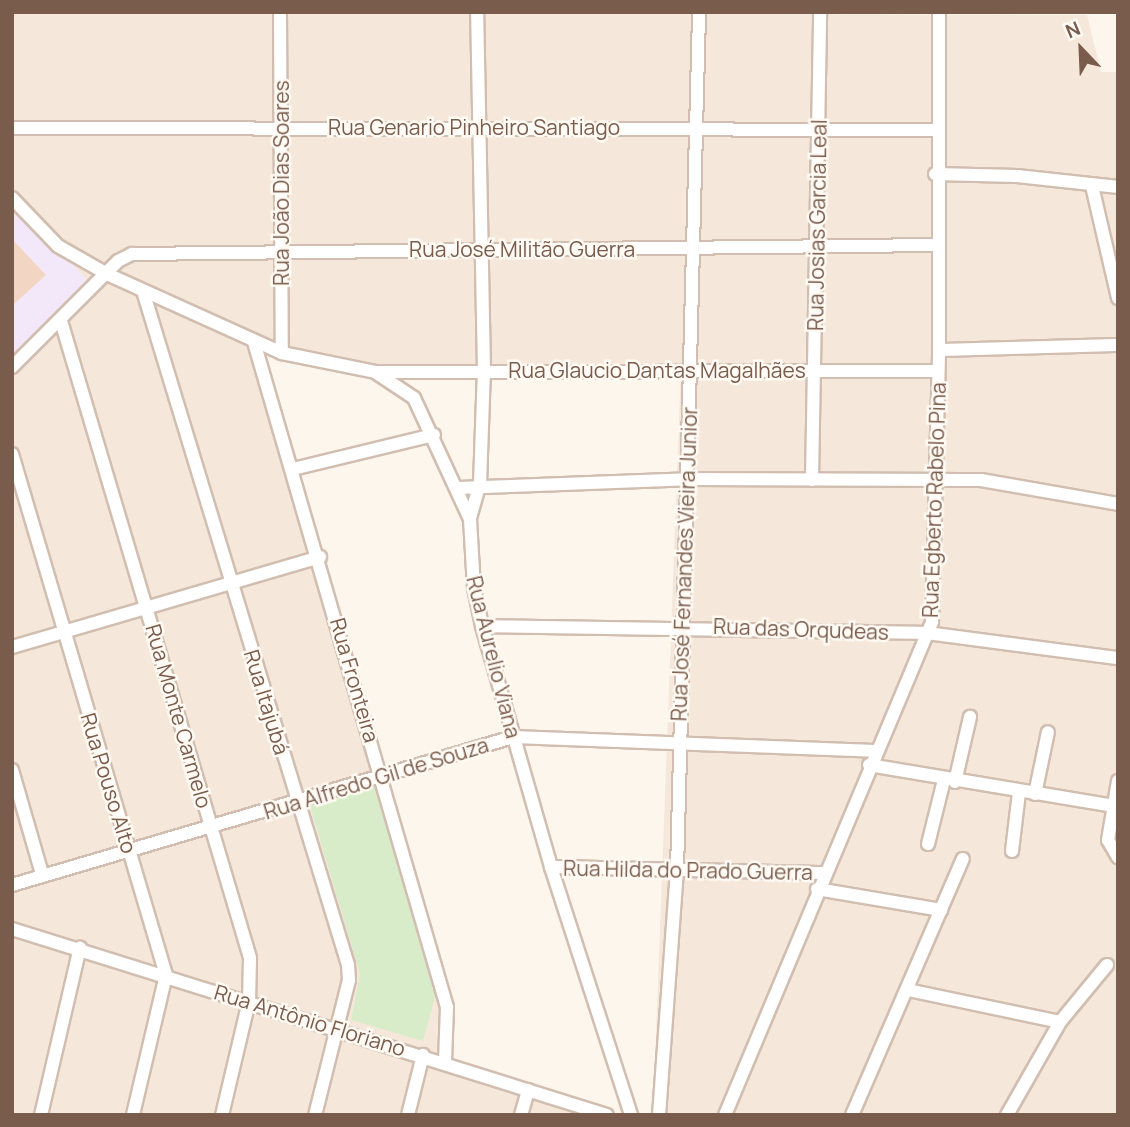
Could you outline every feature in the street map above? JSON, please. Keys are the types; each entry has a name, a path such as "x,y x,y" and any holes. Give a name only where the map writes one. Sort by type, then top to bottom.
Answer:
{"street":[{"name":"Rua João Dias Soares","path":"280,12 282,353"},
{"path":"470,519 480,484 484,370 484,250 477,12"},
{"name":"Rua José Fernandes Vieira Junior","path":"659,1115 677,872 678,744 695,247 699,12"},
{"name":"Rua Josias Garcia Leal","path":"812,481 820,12"},
{"name":"Rua Egberto Rabelo Pina","path":"725,1115 869,765 927,633 934,596 939,350 935,174 939,12"},
{"name":"Rua Genario Pinheiro Santiago","path":"12,128 281,127 481,130 818,127 936,130"},
{"path":"935,174 1017,176 1118,187"},
{"path":"1092,186 1118,298"},
{"name":"Rua Aurelio Viana","path":"12,198 58,246 110,271 143,291 282,353 375,372 414,398 434,435 470,519 474,588 482,626 551,867 631,1115"},
{"name":"Rua José Militão Guerra","path":"110,271 123,257 146,252 937,245"},
{"path":"12,367 110,271"},
{"name":"Rua Itajubá","path":"143,291 348,965 349,980 315,1115"},
{"name":"Rua Monte Carmelo","path":"61,321 250,958 249,1001 222,1115"},
{"name":"Rua Fronteira","path":"254,342 320,558 447,1007 445,1062"},
{"path":"939,350 1118,345"},
{"name":"Rua Glaucio Dantas Magalhães","path":"375,372 691,369 938,371"},
{"path":"293,469 434,435"},
{"name":"Rua Pouso Alto","path":"12,454 166,975 133,1115"},
{"path":"458,488 480,484 688,478 935,480 1003,483 1118,504"},
{"path":"12,647 320,558"},
{"name":"Rua das Orqudeas","path":"482,626 682,626 927,633 1118,657"},
{"path":"928,844 970,716"},
{"path":"1035,794 1048,732"},
{"name":"Rua Alfredo Gil de Souza","path":"12,885 513,737 875,751"},
{"path":"869,765 950,781 1113,806"},
{"path":"12,770 42,874"},
{"path":"1118,781 1108,840 1118,857"},
{"path":"1012,851 1019,792"},
{"path":"852,1115 963,859"},
{"name":"Rua Hilda do Prado Guerra","path":"551,867 677,872 824,873"},
{"name":"Rua Hilda do Prado Guerra","path":"817,890 941,910"},
{"name":"Rua Antônio Floriano","path":"12,929 80,947 607,1115"},
{"path":"41,1115 80,947"},
{"path":"1007,1115 1060,1022 1107,965"},
{"path":"908,990 1060,1022"},
{"path":"408,1115 423,1055"},
{"path":"521,1115 528,1090"}],"shaded area":[{"path":"12,12 1087,15 1101,72 1118,72 1118,1115 653,1115 681,366 337,373 258,345 445,985 437,1065 587,1115 12,1115"},
{"path":"12,194 97,292 12,371"}],"green space":[{"path":"377,787 435,997 423,1041 351,1020 360,974 310,806"}],"building":[{"path":"12,239 46,275 12,306"}]}
